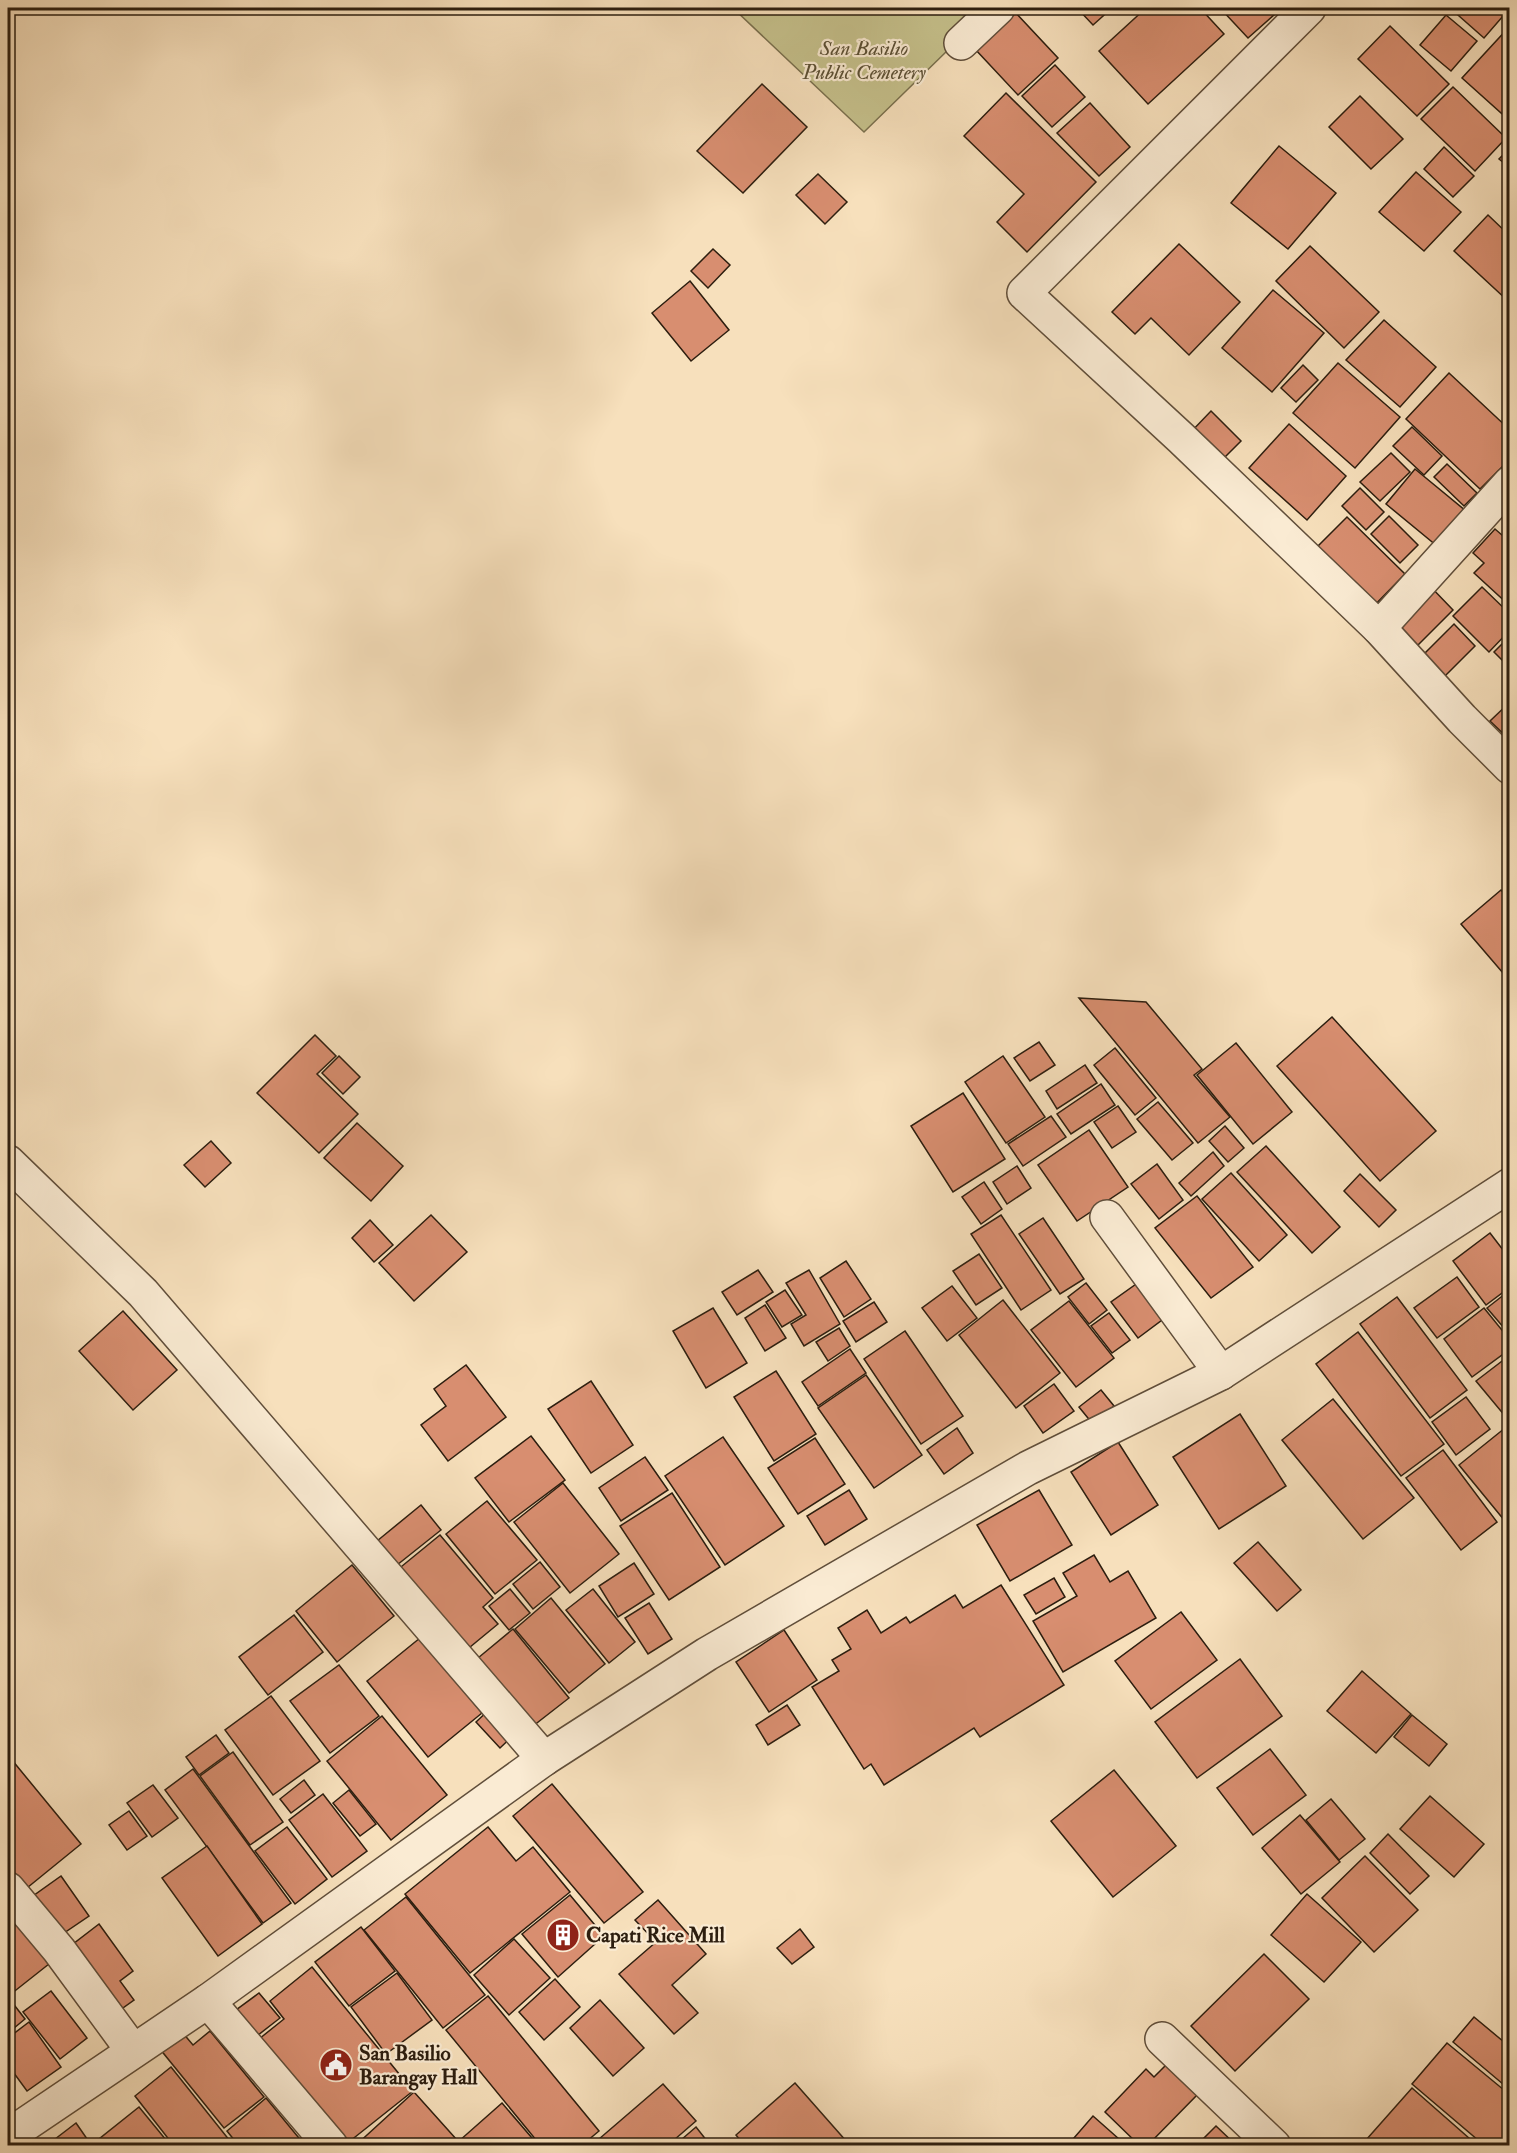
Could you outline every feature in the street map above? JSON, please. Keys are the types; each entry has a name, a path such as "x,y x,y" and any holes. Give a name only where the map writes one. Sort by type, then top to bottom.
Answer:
{"street":[{"path":"961,43 998,8"},
{"path":"1309,8 1024,293 1181,438 1379,628 1509,767"},
{"path":"1379,628 1509,483"},
{"path":"8,1162 143,1293 544,1759"},
{"path":"8,2136 208,2001 544,1759 707,1654 1028,1468 1221,1373 1509,1185"},
{"path":"1107,1217 1221,1373"},
{"path":"8,1889 59,1950 133,2052"},
{"path":"208,2001 331,2145"},
{"path":"1162,2039 1274,2145"}],"green space":[{"name":"San Basilio Public Cemetery","path":"733,8 991,8 864,132"}],"building":[{"path":"1077,8 1112,8 1093,25"},
{"path":"1146,8 1200,8 1224,34 1148,104 1099,51"},
{"path":"1220,8 1282,8 1248,38"},
{"path":"1450,8 1510,8 1484,38"},
{"path":"1015,12 1058,58 1018,95 975,49"},
{"path":"1446,15 1477,41 1451,71 1420,45"},
{"path":"1390,26 1449,84 1417,116 1358,59"},
{"path":"1510,26 1510,121 1462,78"},
{"path":"1055,65 1085,97 1052,127 1022,96"},
{"path":"762,84 807,127 743,193 697,151"},
{"path":"1453,87 1506,138 1475,171 1421,119"},
{"path":"1006,93 1096,182 1027,252 997,222 1024,194 964,136"},
{"path":"1360,96 1403,139 1371,169 1329,127"},
{"path":"1090,103 1130,147 1099,176 1057,133"},
{"path":"1279,146 1336,193 1288,249 1231,203"},
{"path":"1444,147 1474,176 1453,197 1424,169"},
{"path":"1510,148 1510,168 1499,159"},
{"path":"1416,172 1461,212 1424,251 1379,212"},
{"path":"818,174 847,202 825,224 796,195"},
{"path":"1488,215 1510,236 1510,299 1508,301 1454,251"},
{"path":"1179,244 1240,302 1189,355 1151,318 1135,334 1112,312"},
{"path":"1310,246 1379,312 1344,348 1276,281"},
{"path":"713,249 730,265 708,288 691,271"},
{"path":"690,281 729,330 691,361 652,313"},
{"path":"1273,290 1324,333 1272,392 1222,348"},
{"path":"1384,320 1436,367 1400,407 1346,360"},
{"path":"1338,363 1400,417 1355,468 1293,413"},
{"path":"1303,365 1318,380 1296,402 1281,388"},
{"path":"1449,373 1510,430 1510,459 1480,489 1406,419"},
{"path":"1211,411 1241,441 1219,463 1189,434"},
{"path":"1289,424 1346,476 1307,520 1249,468"},
{"path":"1412,427 1442,456 1424,475 1393,446"},
{"path":"1391,453 1410,472 1380,501 1360,482"},
{"path":"1447,464 1477,493 1464,506 1434,477"},
{"path":"1415,469 1466,511 1437,546 1386,504"},
{"path":"1360,488 1384,512 1366,530 1342,506"},
{"path":"1389,516 1418,545 1400,563 1371,534"},
{"path":"1347,517 1405,574 1366,614 1308,556"},
{"path":"1495,529 1510,542 1510,606 1474,573 1484,563 1473,553"},
{"path":"1428,584 1453,610 1415,648 1389,623"},
{"path":"1482,587 1510,614 1510,630 1489,652 1453,616"},
{"path":"1454,624 1475,646 1439,682 1418,660"},
{"path":"1510,636 1510,668 1494,652"},
{"path":"1510,702 1510,740 1490,721"},
{"path":"1501,890 1510,900 1509,980 1461,924"},
{"path":"1079,998 1146,1002 1202,1069 1194,1075 1230,1117 1198,1143"},
{"path":"1332,1017 1436,1131 1380,1181 1277,1066"},
{"path":"315,1035 336,1056 317,1074 358,1114 319,1153 257,1093"},
{"path":"1039,1042 1055,1065 1030,1081 1014,1058"},
{"path":"1236,1043 1292,1112 1253,1144 1197,1075"},
{"path":"1115,1048 1156,1098 1135,1115 1094,1065"},
{"path":"339,1056 360,1077 343,1094 322,1073"},
{"path":"1003,1056 1045,1117 1006,1143 965,1082"},
{"path":"1085,1065 1097,1083 1057,1109 1046,1091"},
{"path":"1101,1084 1115,1105 1071,1134 1057,1114"},
{"path":"963,1093 1005,1159 953,1192 911,1126"},
{"path":"1158,1102 1193,1143 1172,1160 1137,1119"},
{"path":"1118,1106 1136,1132 1112,1148 1094,1122"},
{"path":"1051,1116 1066,1137 1023,1166 1008,1144"},
{"path":"357,1123 403,1166 371,1201 324,1158"},
{"path":"1225,1126 1244,1148 1228,1162 1209,1141"},
{"path":"1089,1130 1128,1187 1077,1221 1038,1165"},
{"path":"211,1141 231,1163 205,1187 184,1165"},
{"path":"1266,1146 1340,1227 1312,1253 1237,1172"},
{"path":"1213,1152 1224,1166 1191,1196 1179,1183"},
{"path":"1157,1164 1183,1200 1159,1219 1131,1184"},
{"path":"1017,1166 1031,1188 1007,1204 993,1182"},
{"path":"1231,1173 1287,1235 1259,1261 1202,1199"},
{"path":"1360,1174 1396,1210 1379,1227 1344,1191"},
{"path":"984,1182 1002,1209 981,1224 962,1197"},
{"path":"1197,1196 1253,1267 1211,1298 1155,1228"},
{"path":"431,1215 467,1252 414,1301 379,1263"},
{"path":"1001,1215 1051,1290 1021,1310 971,1234"},
{"path":"1043,1218 1084,1279 1060,1294 1019,1234"},
{"path":"370,1220 393,1245 374,1262 352,1238"},
{"path":"1490,1233 1510,1259 1510,1287 1486,1305 1453,1261"},
{"path":"979,1254 1002,1288 976,1305 953,1271"},
{"path":"846,1261 871,1299 844,1317 820,1278"},
{"path":"758,1270 773,1292 737,1315 722,1292"},
{"path":"809,1270 840,1324 804,1346 791,1324 806,1315 786,1283"},
{"path":"1457,1277 1479,1307 1437,1338 1414,1308"},
{"path":"1139,1282 1166,1317 1138,1338 1111,1302"},
{"path":"1086,1283 1107,1310 1089,1324 1068,1297"},
{"path":"952,1286 977,1318 947,1341 922,1308"},
{"path":"785,1290 802,1315 782,1327 766,1302"},
{"path":"1510,1290 1510,1335 1487,1308"},
{"path":"1397,1297 1467,1390 1430,1418 1360,1324"},
{"path":"1003,1300 1060,1373 1016,1408 959,1335"},
{"path":"1069,1301 1114,1358 1076,1387 1031,1330"},
{"path":"874,1302 887,1322 856,1342 843,1321"},
{"path":"765,1305 786,1338 765,1351 745,1318"},
{"path":"713,1308 747,1363 706,1388 673,1331"},
{"path":"1484,1308 1510,1340 1510,1349 1472,1377 1444,1339"},
{"path":"123,1311 177,1370 133,1410 79,1351"},
{"path":"1109,1313 1130,1340 1112,1353 1091,1326"},
{"path":"839,1328 850,1346 828,1361 816,1342"},
{"path":"905,1331 963,1416 921,1444 864,1359"},
{"path":"1358,1332 1444,1444 1401,1476 1316,1364"},
{"path":"850,1349 866,1373 818,1406 802,1382"},
{"path":"1510,1355 1510,1422 1476,1381"},
{"path":"466,1365 506,1417 448,1461 421,1425 446,1406 434,1389"},
{"path":"776,1371 816,1434 774,1461 734,1397"},
{"path":"866,1375 922,1455 874,1488 818,1408"},
{"path":"591,1381 633,1445 591,1473 548,1409"},
{"path":"1054,1384 1074,1411 1043,1433 1024,1406"},
{"path":"1101,1390 1114,1406 1092,1423 1079,1407"},
{"path":"1466,1397 1490,1429 1456,1455 1432,1422"},
{"path":"1333,1399 1414,1498 1363,1539 1282,1440"},
{"path":"1240,1414 1286,1486 1219,1529 1173,1457"},
{"path":"1510,1424 1510,1525 1509,1526 1459,1465"},
{"path":"957,1428 973,1453 944,1474 927,1450"},
{"path":"531,1436 565,1480 509,1522 475,1478"},
{"path":"723,1437 784,1526 725,1565 665,1476"},
{"path":"815,1438 845,1484 798,1514 768,1468"},
{"path":"1118,1442 1158,1505 1111,1535 1071,1472"},
{"path":"1443,1450 1497,1522 1461,1550 1406,1478"},
{"path":"645,1457 668,1490 621,1521 599,1488"},
{"path":"563,1483 619,1554 570,1593 514,1522"},
{"path":"849,1490 867,1519 825,1545 807,1516"},
{"path":"1039,1490 1072,1545 1010,1581 977,1525"},
{"path":"672,1493 720,1567 669,1600 620,1526"},
{"path":"487,1501 537,1560 495,1594 446,1534"},
{"path":"421,1505 441,1530 397,1565 377,1541"},
{"path":"440,1535 493,1598 483,1607 498,1624 464,1652 396,1571"},
{"path":"1258,1542 1301,1590 1277,1611 1234,1563"},
{"path":"1094,1555 1110,1582 1128,1571 1156,1618 1063,1672 1033,1621 1077,1596 1063,1573"},
{"path":"540,1562 560,1587 533,1609 513,1584"},
{"path":"634,1563 654,1594 618,1617 599,1586"},
{"path":"352,1565 394,1616 337,1662 296,1611"},
{"path":"1054,1578 1065,1597 1036,1614 1024,1595"},
{"path":"1001,1585 1064,1685 980,1737 974,1728 884,1785 871,1764 864,1769 812,1687 839,1671 832,1660 851,1649 838,1628 867,1610 881,1633 906,1617 910,1623 955,1595 963,1608"},
{"path":"510,1589 530,1613 509,1630 489,1606"},
{"path":"593,1589 635,1642 609,1663 566,1610"},
{"path":"551,1598 605,1664 569,1693 515,1629"},
{"path":"649,1603 672,1639 648,1654 625,1618"},
{"path":"1181,1612 1217,1660 1151,1709 1115,1661"},
{"path":"294,1615 323,1652 268,1695 239,1657"},
{"path":"513,1629 569,1698 533,1726 478,1658"},
{"path":"784,1630 817,1680 769,1712 736,1662"},
{"path":"420,1638 482,1713 428,1757 367,1681"},
{"path":"1240,1659 1282,1716 1197,1778 1155,1722"},
{"path":"339,1665 379,1716 330,1753 290,1701"},
{"path":"1362,1671 1411,1714 1376,1753 1327,1711"},
{"path":"271,1696 320,1761 273,1795 225,1730"},
{"path":"787,1705 800,1725 768,1745 756,1725"},
{"path":"493,1706 517,1732 500,1748 476,1722"},
{"path":"1412,1715 1447,1744 1429,1766 1394,1737"},
{"path":"382,1716 447,1795 391,1840 327,1761"},
{"path":"216,1735 229,1753 199,1775 186,1757"},
{"path":"1270,1749 1306,1795 1253,1835 1217,1788"},
{"path":"233,1752 283,1822 250,1845 200,1776"},
{"path":"12,1760 81,1844 22,1892 8,1874 8,1763"},
{"path":"193,1769 291,1903 263,1923 165,1790"},
{"path":"1114,1770 1176,1846 1113,1897 1051,1821"},
{"path":"304,1780 315,1795 291,1813 280,1799"},
{"path":"552,1784 643,1892 604,1923 513,1816"},
{"path":"153,1785 178,1818 152,1837 127,1803"},
{"path":"349,1790 376,1824 360,1836 333,1803"},
{"path":"323,1794 367,1851 332,1877 289,1820"},
{"path":"1430,1796 1484,1844 1454,1877 1400,1829"},
{"path":"1331,1799 1365,1839 1339,1860 1306,1820"},
{"path":"129,1811 147,1836 127,1850 109,1825"},
{"path":"1300,1815 1340,1862 1301,1894 1262,1848"},
{"path":"287,1827 327,1879 295,1904 255,1851"},
{"path":"488,1827 516,1861 533,1847 570,1892 470,1973 405,1894"},
{"path":"1388,1834 1429,1876 1410,1894 1370,1853"},
{"path":"207,1846 262,1924 218,1956 162,1878"},
{"path":"1365,1856 1418,1910 1374,1952 1322,1898"},
{"path":"61,1876 89,1916 61,1935 33,1896"},
{"path":"1307,1894 1361,1942 1324,1982 1271,1935"},
{"name":"Capati Rice Mill","path":"570,1895 604,1936 558,1977 522,1934"},
{"path":"406,1897 485,1995 443,2028 364,1930"},
{"path":"658,1900 706,1954 672,1985 698,2013 674,2034 619,1974 656,1942 635,1920"},
{"path":"8,1912 54,1960 11,1994 8,1989"},
{"path":"99,1924 133,1971 120,1981 134,2000 113,2015 64,1951"},
{"path":"361,1927 395,1971 349,2006 315,1962"},
{"path":"800,1929 814,1947 792,1964 777,1948"},
{"path":"514,1939 550,1978 509,2015 474,1975"},
{"path":"1264,1954 1309,1999 1235,2071 1191,2026"},
{"name":"San Basilio Barangay Hall","path":"312,1967 413,2091 345,2145 259,2039 284,2019 270,2001"},
{"path":"397,1973 432,2020 386,2054 351,2007"},
{"path":"555,1979 580,2007 544,2040 519,2012"},
{"path":"51,1991 87,2038 60,2059 23,2012"},
{"path":"259,1993 280,2018 253,2039 232,2013"},
{"path":"488,1996 599,2131 581,2146 541,2146 446,2030"},
{"path":"8,1997 25,2019 8,2033"},
{"path":"600,2000 644,2048 613,2076 570,2028"},
{"path":"1474,2017 1510,2047 1510,2090 1453,2042"},
{"path":"29,2022 61,2067 27,2091 8,2065 8,2038"},
{"path":"210,2031 264,2097 224,2128 160,2049 182,2032 193,2045"},
{"path":"1447,2043 1510,2095 1510,2132 1498,2146 1485,2146 1412,2084"},
{"path":"1167,2064 1198,2094 1147,2146 1140,2146 1105,2112 1146,2069 1154,2077"},
{"path":"171,2067 234,2146 174,2146 135,2096"},
{"path":"795,2083 847,2142 843,2146 745,2146 736,2135"},
{"path":"663,2084 696,2121 667,2146 605,2146 599,2139"},
{"path":"1412,2088 1478,2146 1372,2146 1366,2140"},
{"path":"414,2092 457,2140 451,2146 355,2146"},
{"path":"266,2098 303,2143 300,2146 239,2146 227,2131"},
{"path":"502,2103 532,2138 523,2146 463,2146 459,2141"},
{"path":"139,2107 171,2146 96,2146 94,2143"},
{"path":"1093,2116 1119,2139 1113,2146 1067,2146"},
{"path":"76,2123 92,2146 46,2146"},
{"path":"1216,2126 1237,2146 1196,2146"},
{"path":"696,2127 711,2146 674,2146"}],"place":[{"name":"Capati Rice Mill","path":"563,1935"},
{"name":"San Basilio Barangay Hall","path":"336,2065"}]}
